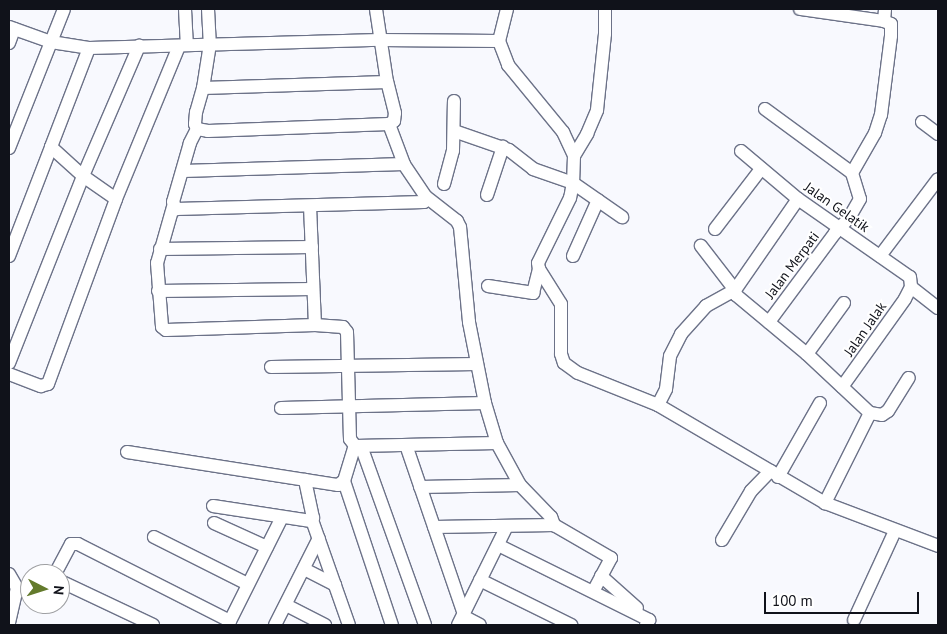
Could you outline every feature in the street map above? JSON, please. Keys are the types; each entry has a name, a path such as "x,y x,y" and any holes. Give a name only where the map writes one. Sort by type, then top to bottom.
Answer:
{"street":[{"path":"10,142 64,9"},
{"path":"9,374 41,386 48,384 116,199 186,45 185,9"},
{"path":"208,9 209,44 203,88 196,112 195,124 197,129 190,143 172,202 173,207 157,263 162,327 166,330 315,325 346,328 350,439 356,449 424,625"},
{"path":"197,129 208,131 389,124 393,122 395,113 387,82 376,9"},
{"path":"488,286 533,293 540,257 570,198 573,183 574,156 563,132 508,65 499,41 507,9"},
{"path":"574,156 587,134 597,110 606,34 606,9"},
{"path":"765,109 852,172 872,138 881,115 891,36 891,24 885,15 800,9"},
{"path":"9,43 11,28 51,42 89,48 380,40 499,41"},
{"path":"9,362 83,176 139,46"},
{"path":"9,256 89,48"},
{"path":"203,88 387,82"},
{"path":"444,184 453,151 454,101"},
{"path":"922,122 938,134"},
{"path":"389,124 404,164 426,197 457,221 460,227 469,322 485,403 497,443 520,485 551,517 554,525"},
{"path":"454,131 503,147 533,169 573,183 622,217"},
{"path":"51,146 83,176 116,199"},
{"path":"486,195 503,147"},
{"name":"Jalan Gelatik","path":"741,151 798,199 841,227 910,278 911,287 938,308"},
{"path":"183,171 404,164"},
{"path":"715,229 761,169"},
{"name":"Jalan Merpati","path":"769,322 859,203 852,172"},
{"path":"880,256 938,179"},
{"path":"173,207 176,209 422,203 426,197"},
{"path":"658,405 666,389 670,356 681,334 706,306 735,290 798,199"},
{"path":"573,256 598,200"},
{"path":"310,206 315,325"},
{"path":"701,246 735,290 736,295 807,354 870,413 882,415 888,411 909,378"},
{"path":"160,249 312,248"},
{"path":"539,268 561,304 560,354 564,363 578,373 658,405 825,503 938,546"},
{"name":"Jalan Jalak","path":"842,388 911,287"},
{"path":"158,291 313,289"},
{"path":"807,354 844,303"},
{"path":"271,367 477,364"},
{"path":"281,408 485,403"},
{"path":"722,540 742,504 774,474 820,403"},
{"path":"825,503 870,413"},
{"path":"356,449 406,445 497,443"},
{"path":"406,445 434,527 462,619"},
{"path":"127,452 338,485 345,475 356,449"},
{"path":"345,475 392,625"},
{"path":"305,480 312,520 349,625"},
{"path":"420,487 520,485"},
{"path":"213,506 312,520"},
{"path":"60,564 71,544 78,544 229,623 282,516"},
{"path":"214,523 267,547"},
{"path":"434,527 554,525 611,558 593,592"},
{"path":"462,619 507,526"},
{"path":"854,620 895,531"},
{"path":"154,537 248,584"},
{"path":"275,625 319,538"},
{"path":"498,544 593,592 647,622"},
{"path":"304,568 335,585"},
{"path":"9,574 16,583 17,592 9,624"},
{"path":"602,576 647,622"},
{"path":"480,580 571,625"},
{"path":"70,586 153,625"},
{"path":"286,605 325,625"},
{"path":"462,619 480,625"}]}
